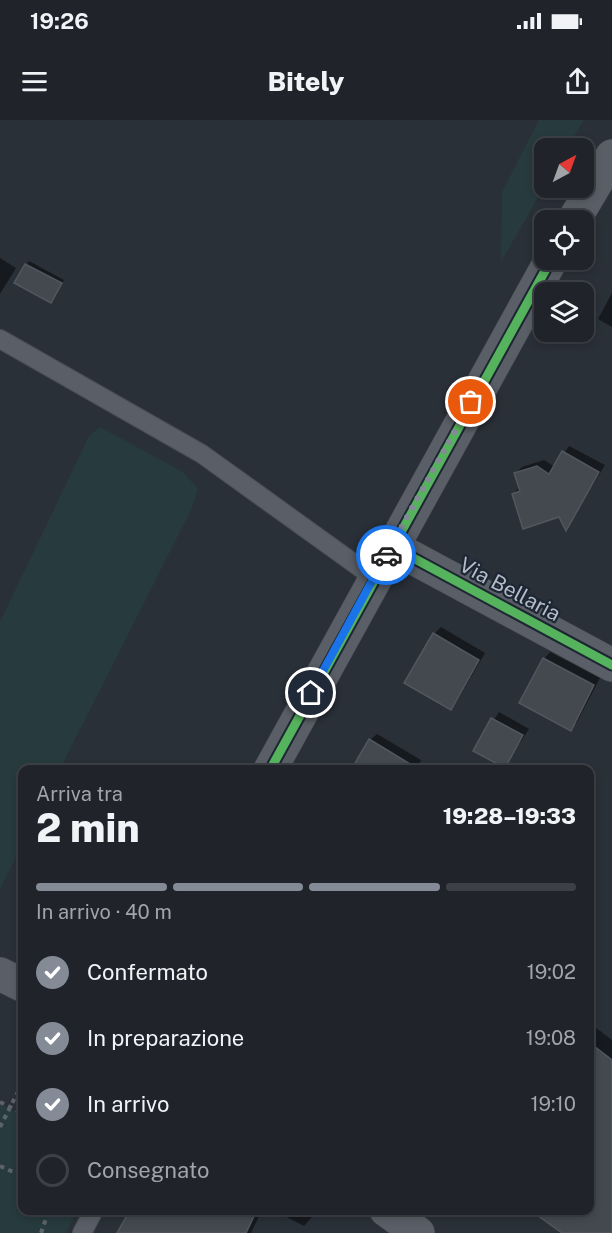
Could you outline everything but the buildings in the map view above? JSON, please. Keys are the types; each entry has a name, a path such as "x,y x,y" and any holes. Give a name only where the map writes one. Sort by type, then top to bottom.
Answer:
{"street":[{"path":"580,210 612,156"},
{"path":"273,765 373,577 545,270"},
{"name":"Via Bellaria","path":"391,546 612,664"},
{"path":"0,974 18,983"},
{"path":"393,1215 418,1233"}],"lane":[{"path":"0,339 202,454 373,577"},
{"path":"82,1233 91,1215"}],"path":[{"path":"0,1126 18,1092"},
{"path":"0,1102 18,1111"},
{"path":"0,1166 11,1172 18,1173"},
{"path":"41,1233 47,1215"}],"green space":[{"path":"539,120 584,120 573,138 534,138 534,198 538,198 501,262 502,192"},
{"path":"100,427 183,472 198,489 192,508 62,765 18,765 18,853 0,889 0,622 89,436"},
{"path":"0,1104 18,1113 18,1215 75,1215 66,1233 0,1233"}],"cycle path":[{"path":"273,765 545,270"},
{"path":"391,546 612,665"}],"way so far":[{"path":"386,555 471,402"}],"route":[{"path":"311,693 386,555"}]}
